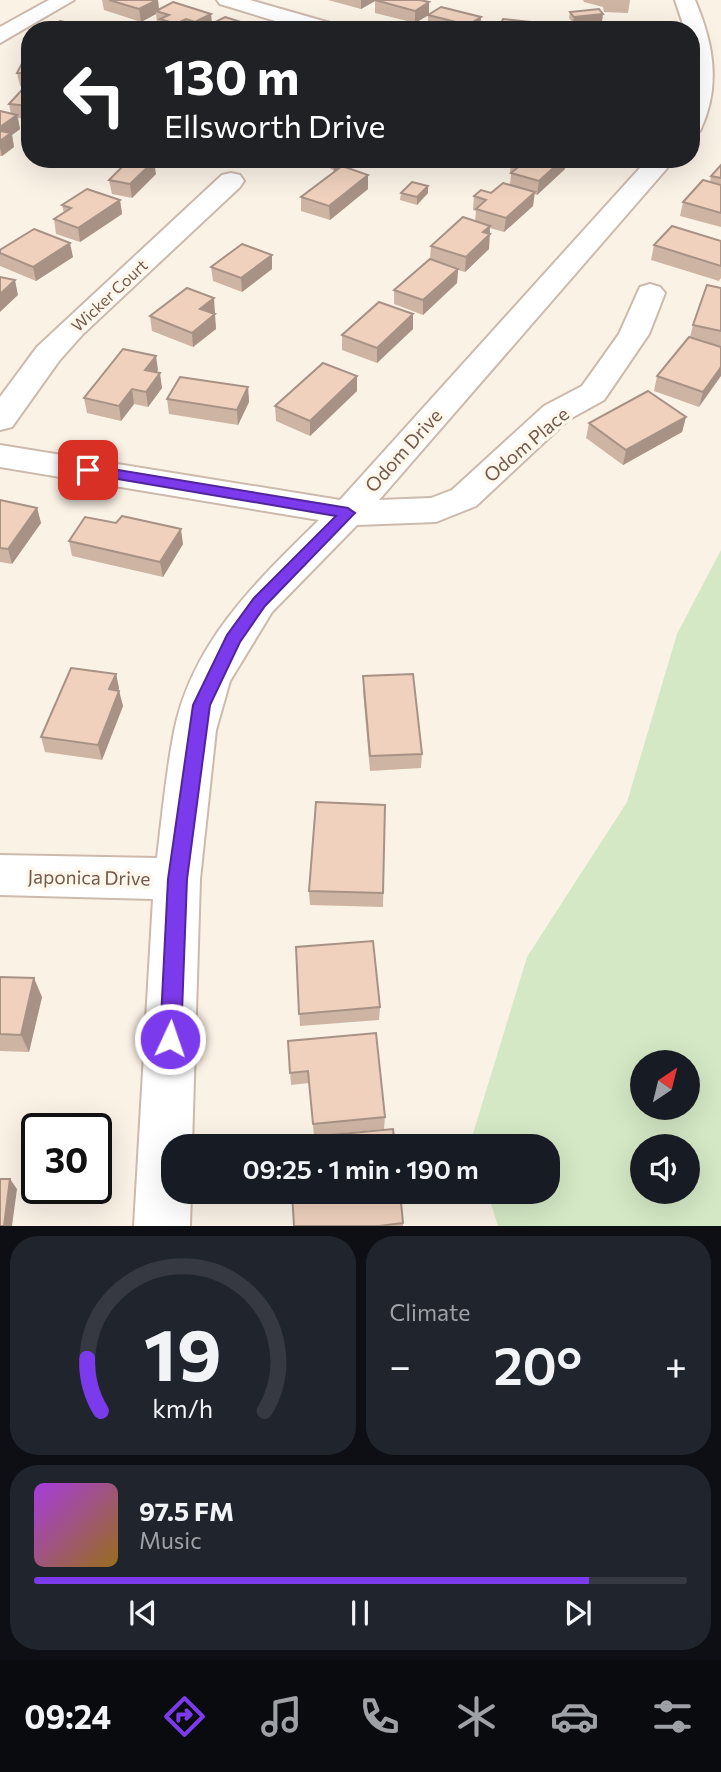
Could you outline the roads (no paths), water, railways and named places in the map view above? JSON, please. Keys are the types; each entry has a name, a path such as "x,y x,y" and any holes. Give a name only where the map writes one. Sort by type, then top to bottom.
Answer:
{"street":[{"path":"27,21 64,0"},
{"path":"227,0 298,21"},
{"path":"685,0 693,21"},
{"path":"0,36 21,24"},
{"path":"700,40 707,58 701,77 712,89 708,102 700,113"},
{"name":"Odom Drive","path":"162,1226 177,879 195,730 210,681 233,640 260,602 348,513 654,168"},
{"name":"Wicker Court","path":"0,420 48,354 72,328 231,181"},
{"name":"Odom Place","path":"0,456 348,513 436,510 464,498 556,413 593,393 634,334 650,293"},
{"name":"Japonica Drive","path":"0,875 177,879"}]}
